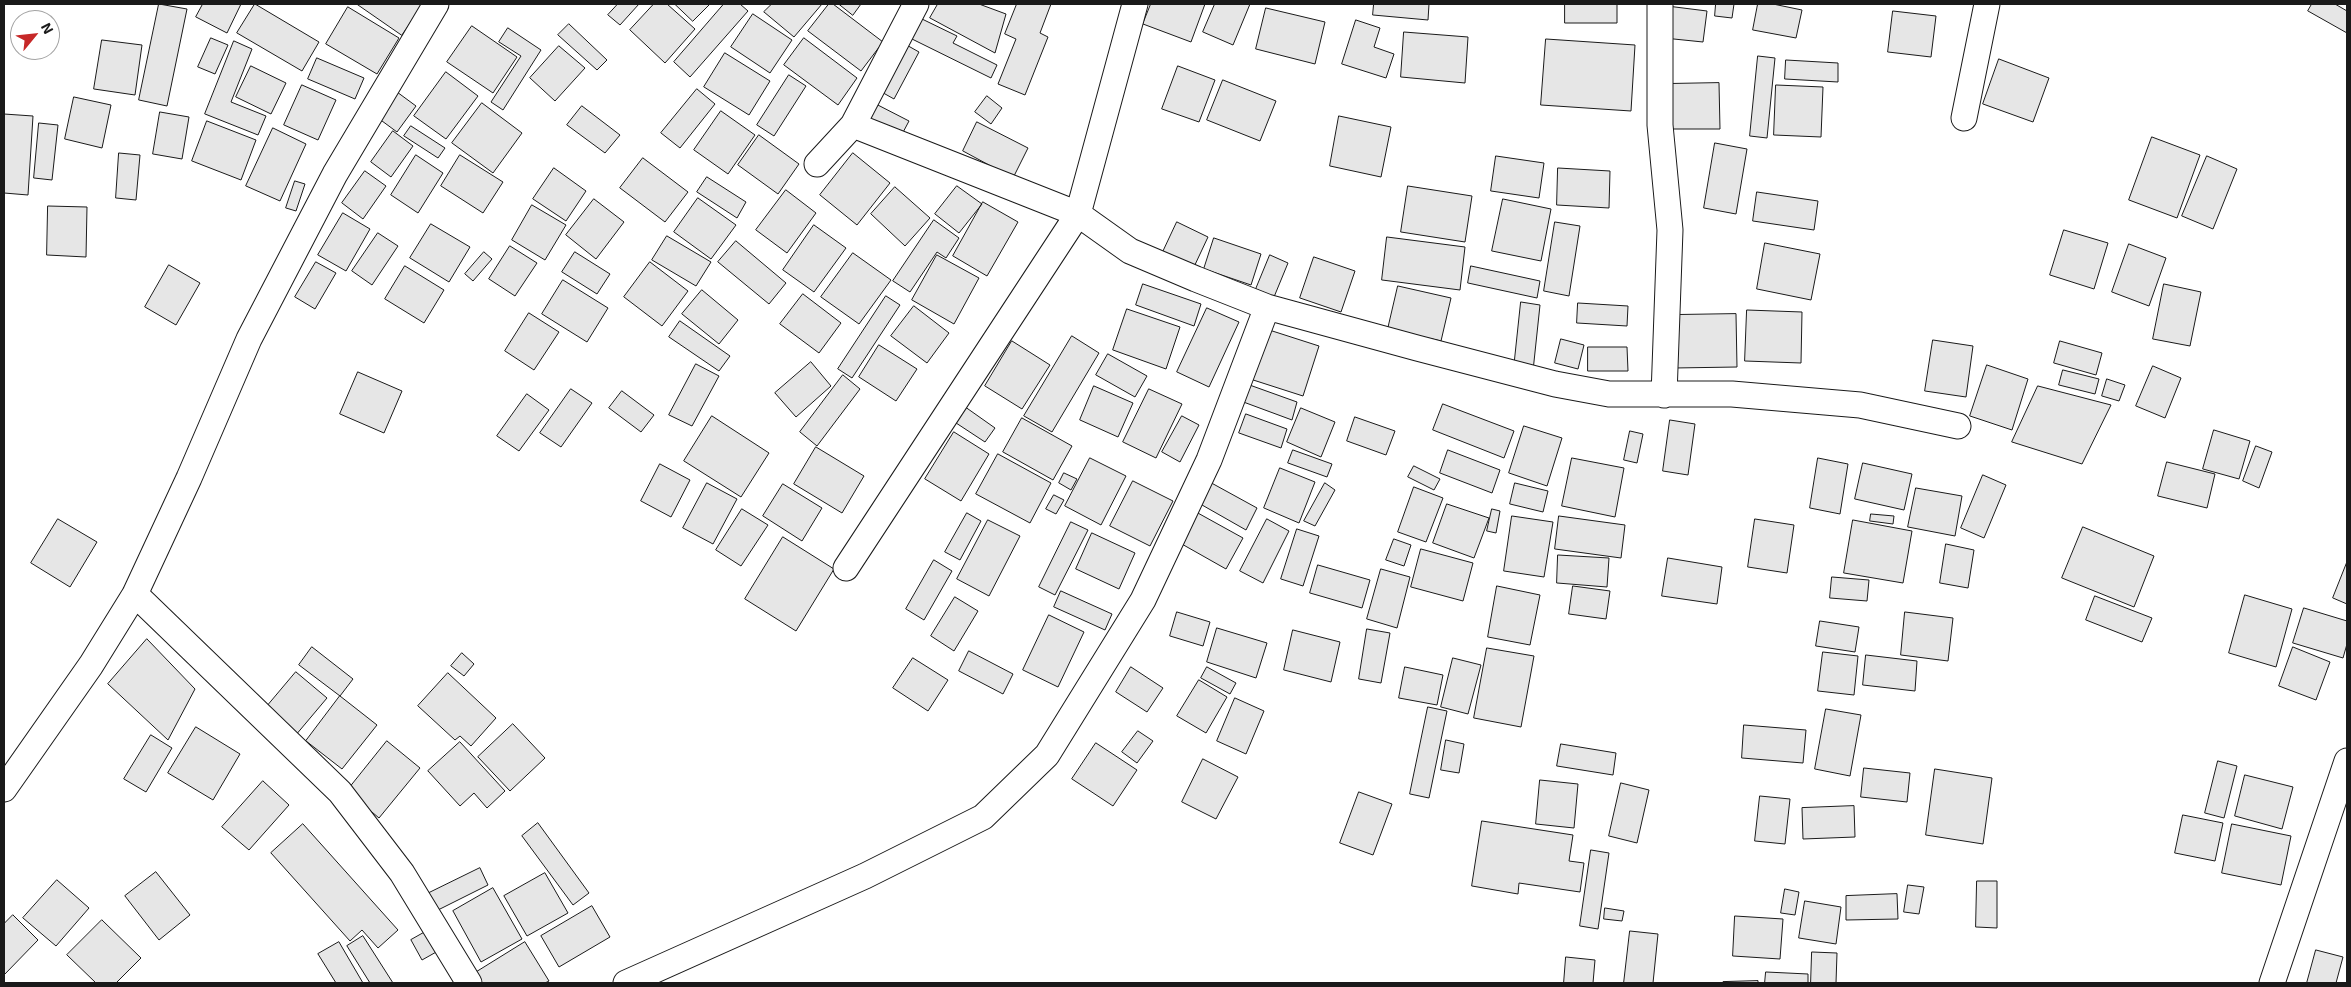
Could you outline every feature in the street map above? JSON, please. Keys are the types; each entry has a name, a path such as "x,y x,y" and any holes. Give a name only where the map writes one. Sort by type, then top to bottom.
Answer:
{"street":[{"path":"4,788 91,665 135,594 189,478 249,339 335,174 436,4"},
{"path":"817,164 853,125 916,4"},
{"path":"846,568 1078,214 1135,4"},
{"path":"1660,4 1660,125 1670,230 1664,395"},
{"path":"1964,118 1987,4"},
{"path":"853,125 1078,214 1130,251 1267,307 1555,384 1609,394 1732,394 1860,405 1958,426"},
{"path":"626,983 865,876 983,817 1047,755 1143,600 1209,460 1267,307"},
{"path":"135,594 340,792 402,873 468,983"},
{"path":"2272,983 2347,761"}],"building":[{"path":"159,4 187,9 167,106 139,100"},
{"path":"203,4 241,4 227,33 196,17"},
{"path":"255,4 319,42 302,71 237,33"},
{"path":"357,4 423,4 402,35"},
{"path":"618,4 639,4 620,25 608,15"},
{"path":"654,4 667,4 695,29 665,63 630,30"},
{"path":"675,4 710,4 693,21"},
{"path":"724,4 740,4 748,11 690,77 674,62"},
{"path":"772,4 822,4 794,37 764,12"},
{"path":"829,4 833,4 883,42 861,71 808,31"},
{"path":"839,4 861,4 853,15"},
{"path":"938,4 979,4 1006,14 995,53 930,18"},
{"path":"1017,4 1051,4 1040,33 1048,37 1025,95 998,84 1016,39 1005,34"},
{"path":"1151,4 1205,4 1191,42 1143,24"},
{"path":"1215,4 1250,4 1233,45 1203,32"},
{"path":"1374,4 1429,4 1428,20 1373,15"},
{"path":"1565,4 1617,4 1617,23 1565,23"},
{"path":"1716,4 1734,4 1732,18 1715,16"},
{"path":"1758,4 1773,4 1802,10 1796,38 1753,30"},
{"path":"2312,4 2335,4 2347,11 2347,33 2308,11"},
{"path":"1667,6 1707,11 1703,42 1664,38"},
{"path":"348,7 399,38 377,74 326,44"},
{"path":"1266,8 1325,22 1315,64 1256,49"},
{"path":"1893,11 1936,16 1931,57 1888,52"},
{"path":"753,14 792,40 770,73 731,47"},
{"path":"922,19 957,36 953,43 997,65 991,78 912,39"},
{"path":"1356,20 1380,28 1374,47 1394,54 1386,78 1342,64"},
{"path":"569,24 607,60 597,70 558,35"},
{"path":"472,26 517,57 493,93 447,62"},
{"path":"508,28 541,50 503,110 491,102 521,56 499,42"},
{"path":"1404,32 1468,37 1465,83 1401,77"},
{"path":"211,38 228,45 215,74 198,67"},
{"path":"804,38 857,78 838,105 784,65"},
{"path":"1546,39 1635,45 1631,111 1541,105"},
{"path":"102,40 142,45 135,95 94,89"},
{"path":"234,41 252,49 231,102 266,116 258,135 205,114"},
{"path":"903,43 919,52 894,99 878,90"},
{"path":"559,46 585,68 555,101 530,78"},
{"path":"725,53 770,81 749,115 704,87"},
{"path":"1758,56 1775,58 1767,138 1750,136"},
{"path":"317,58 364,78 355,99 308,79"},
{"path":"1999,59 2049,78 2033,122 1983,104"},
{"path":"1786,60 1838,63 1838,82 1785,79"},
{"path":"251,66 286,83 271,114 236,97"},
{"path":"1178,66 1215,80 1199,122 1162,109"},
{"path":"446,72 478,96 446,139 414,116"},
{"path":"789,75 806,86 774,136 757,125"},
{"path":"1223,80 1276,101 1260,141 1207,120"},
{"path":"1719,83 1720,129 1666,129 1665,84"},
{"path":"302,85 336,100 318,140 284,125"},
{"path":"1776,85 1823,87 1821,137 1774,135"},
{"path":"697,89 715,104 680,148 661,133"},
{"path":"397,92 416,106 397,132 378,118"},
{"path":"987,96 1002,108 991,124 975,112"},
{"path":"74,97 111,105 102,148 65,139"},
{"path":"872,102 909,121 900,138 863,120"},
{"path":"482,103 522,133 493,173 452,143"},
{"path":"582,106 620,135 605,153 567,125"},
{"path":"721,111 755,135 728,174 694,150"},
{"path":"160,112 189,117 182,159 153,154"},
{"path":"4,114 33,116 28,195 4,193"},
{"path":"1339,116 1391,127 1381,177 1330,166"},
{"path":"207,121 256,140 241,180 192,161"},
{"path":"977,122 1028,148 1013,178 963,151"},
{"path":"39,123 58,125 52,180 34,178"},
{"path":"411,126 445,148 438,158 404,136"},
{"path":"273,128 306,144 280,201 246,186"},
{"path":"393,131 413,146 391,177 371,162"},
{"path":"759,135 799,164 778,194 738,165"},
{"path":"2152,137 2200,155 2177,218 2129,200"},
{"path":"1715,143 1747,149 1736,214 1704,208"},
{"path":"119,153 140,155 136,200 116,198"},
{"path":"853,153 890,183 857,225 820,195"},
{"path":"416,155 443,173 418,213 391,195"},
{"path":"460,155 503,182 483,213 441,186"},
{"path":"1496,156 1544,163 1539,198 1491,191"},
{"path":"2207,156 2237,169 2213,229 2182,216"},
{"path":"643,158 688,192 665,222 620,188"},
{"path":"554,168 586,191 566,221 533,199"},
{"path":"1558,168 1610,171 1609,208 1557,205"},
{"path":"365,171 386,186 363,219 342,203"},
{"path":"707,177 746,202 737,218 697,192"},
{"path":"295,181 305,184 296,211 286,208"},
{"path":"957,186 982,204 959,233 935,214"},
{"path":"1408,186 1472,196 1465,242 1401,232"},
{"path":"895,187 930,218 905,246 871,214"},
{"path":"786,190 816,213 787,253 756,230"},
{"path":"1757,192 1818,201 1814,230 1753,221"},
{"path":"698,198 736,225 711,259 674,232"},
{"path":"594,199 624,222 596,259 566,235"},
{"path":"1503,199 1551,209 1541,261 1492,251"},
{"path":"983,202 1018,222 987,276 953,256"},
{"path":"532,205 566,225 545,260 512,240"},
{"path":"48,206 87,207 86,257 47,255"},
{"path":"343,213 370,229 346,271 318,255"},
{"path":"934,220 959,238 946,258 937,252 910,292 893,281"},
{"path":"1177,222 1208,237 1193,269 1162,254"},
{"path":"1555,222 1580,226 1569,296 1544,291"},
{"path":"431,224 470,247 449,282 410,258"},
{"path":"814,225 846,248 814,292 783,270"},
{"path":"2064,230 2108,243 2094,289 2050,275"},
{"path":"378,233 398,246 372,285 352,271"},
{"path":"667,236 711,262 696,286 652,260"},
{"path":"1387,237 1465,247 1460,290 1382,280"},
{"path":"1214,238 1261,254 1251,285 1204,269"},
{"path":"736,241 786,283 769,304 718,262"},
{"path":"1765,243 1820,254 1811,300 1757,289"},
{"path":"2129,244 2166,258 2149,306 2112,292"},
{"path":"510,246 537,263 515,296 489,279"},
{"path":"484,252 492,259 473,281 465,274"},
{"path":"575,252 610,274 597,294 562,272"},
{"path":"853,253 891,280 859,324 821,297"},
{"path":"937,255 979,278 954,324 912,300"},
{"path":"1270,255 1288,263 1274,297 1256,289"},
{"path":"1314,257 1355,271 1341,312 1300,298"},
{"path":"316,262 336,273 315,309 295,297"},
{"path":"650,262 688,291 662,326 624,297"},
{"path":"169,265 200,283 176,325 145,307"},
{"path":"405,266 444,290 424,323 385,299"},
{"path":"1471,266 1540,281 1537,298 1468,283"},
{"path":"563,280 608,308 587,342 542,314"},
{"path":"1143,284 1201,304 1194,326 1136,305"},
{"path":"2164,284 2201,292 2190,346 2153,339"},
{"path":"1398,286 1451,298 1441,341 1388,329"},
{"path":"702,290 738,320 719,344 682,314"},
{"path":"803,294 841,323 819,353 780,324"},
{"path":"886,296 900,305 852,378 838,369"},
{"path":"1521,302 1540,305 1533,371 1514,368"},
{"path":"1578,303 1628,306 1627,326 1577,323"},
{"path":"914,306 949,333 927,363 891,336"},
{"path":"1207,308 1239,322 1209,387 1177,372"},
{"path":"1127,309 1180,327 1166,369 1113,350"},
{"path":"1747,310 1802,312 1801,363 1745,361"},
{"path":"529,313 559,332 534,370 505,351"},
{"path":"1736,314 1737,367 1674,368 1673,315"},
{"path":"680,321 730,356 719,371 669,337"},
{"path":"1263,328 1319,346 1303,396 1247,378"},
{"path":"1072,336 1099,353 1052,432 1024,416"},
{"path":"1561,339 1584,345 1578,369 1555,363"},
{"path":"1933,340 1973,346 1966,397 1925,391"},
{"path":"1012,341 1050,365 1022,409 985,386"},
{"path":"2060,341 2102,353 2096,375 2054,363"},
{"path":"879,345 917,369 896,401 859,377"},
{"path":"1588,347 1627,347 1628,371 1588,371"},
{"path":"1108,354 1147,376 1135,397 1096,375"},
{"path":"811,362 831,386 796,417 775,393"},
{"path":"696,364 719,376 692,426 669,415"},
{"path":"1987,365 2028,379 2012,430 1970,416"},
{"path":"2153,366 2181,378 2165,418 2136,406"},
{"path":"2063,370 2099,379 2095,394 2059,385"},
{"path":"358,372 402,391 384,433 340,414"},
{"path":"843,375 860,389 817,446 800,432"},
{"path":"2107,379 2125,385 2119,401 2102,396"},
{"path":"1244,383 1297,402 1292,420 1238,400"},
{"path":"1094,386 1133,403 1118,437 1080,420"},
{"path":"2038,386 2111,405 2082,464 2012,442"},
{"path":"571,389 592,403 561,447 540,433"},
{"path":"1149,389 1182,404 1156,458 1123,442"},
{"path":"622,391 654,415 641,432 609,408"},
{"path":"527,394 549,410 519,451 497,436"},
{"path":"961,404 995,428 985,442 950,419"},
{"path":"1443,404 1514,431 1504,458 1433,430"},
{"path":"1301,408 1335,422 1321,457 1287,442"},
{"path":"1246,414 1287,429 1281,448 1239,433"},
{"path":"712,416 769,453 741,497 684,461"},
{"path":"1182,416 1199,425 1180,462 1162,452"},
{"path":"1355,417 1395,431 1386,455 1347,441"},
{"path":"1022,418 1072,446 1053,480 1003,452"},
{"path":"1670,420 1695,424 1688,475 1663,471"},
{"path":"1524,426 1562,438 1547,486 1509,473"},
{"path":"2214,430 2250,441 2239,479 2203,469"},
{"path":"1630,431 1643,434 1637,463 1624,460"},
{"path":"954,432 989,454 961,501 925,479"},
{"path":"2256,446 2272,452 2259,488 2243,481"},
{"path":"816,447 864,476 842,513 794,484"},
{"path":"1293,450 1332,464 1327,477 1288,463"},
{"path":"1448,450 1500,470 1492,493 1440,473"},
{"path":"998,454 1051,483 1030,523 976,494"},
{"path":"1090,458 1126,476 1101,525 1065,506"},
{"path":"1572,458 1624,468 1615,517 1562,506"},
{"path":"1818,458 1848,464 1840,514 1810,508"},
{"path":"2167,462 2215,474 2207,508 2158,496"},
{"path":"1863,463 1912,474 1904,510 1855,499"},
{"path":"660,464 690,480 671,517 641,501"},
{"path":"1414,466 1440,479 1434,490 1408,477"},
{"path":"1280,468 1315,482 1299,523 1264,508"},
{"path":"1064,473 1077,479 1071,490 1059,483"},
{"path":"1983,475 2006,485 1984,538 1961,528"},
{"path":"1206,480 1257,508 1246,530 1195,501"},
{"path":"1133,481 1173,501 1150,546 1110,526"},
{"path":"707,483 737,499 713,544 683,528"},
{"path":"1325,483 1335,490 1315,526 1304,521"},
{"path":"1515,483 1548,491 1543,512 1510,504"},
{"path":"783,484 822,508 802,541 763,516"},
{"path":"1414,487 1443,498 1426,542 1398,532"},
{"path":"1916,488 1962,496 1955,536 1908,527"},
{"path":"1054,495 1064,500 1056,514 1046,509"},
{"path":"1447,504 1489,518 1474,558 1433,543"},
{"path":"742,509 768,525 741,566 716,550"},
{"path":"1492,509 1500,511 1496,533 1487,531"},
{"path":"1196,512 1243,538 1226,569 1180,543"},
{"path":"967,513 981,521 960,560 945,552"},
{"path":"1871,514 1894,516 1893,524 1870,521"},
{"path":"1512,516 1553,522 1544,577 1504,571"},
{"path":"1559,516 1625,525 1621,558 1555,549"},
{"path":"58,519 97,542 70,587 31,563"},
{"path":"1267,519 1289,531 1263,583 1240,571"},
{"path":"1755,519 1794,525 1787,573 1748,567"},
{"path":"988,520 1020,536 989,596 957,579"},
{"path":"1853,520 1912,531 1903,583 1844,573"},
{"path":"1071,522 1088,530 1055,595 1039,587"},
{"path":"2083,527 2154,556 2134,607 2062,578"},
{"path":"1297,529 1319,536 1303,586 1281,579"},
{"path":"1092,533 1135,553 1119,589 1076,569"},
{"path":"783,537 834,569 796,631 745,599"},
{"path":"1394,539 1411,545 1404,566 1386,560"},
{"path":"1946,544 1974,550 1968,588 1940,583"},
{"path":"1421,549 1473,563 1463,601 1411,587"},
{"path":"1558,555 1609,558 1607,587 1557,583"},
{"path":"1668,558 1722,567 1717,604 1662,596"},
{"path":"934,560 952,571 924,620 906,609"},
{"path":"2347,562 2347,604 2333,598"},
{"path":"1318,565 1370,580 1362,608 1310,593"},
{"path":"1381,569 1410,577 1397,628 1367,619"},
{"path":"1832,577 1869,580 1867,601 1830,598"},
{"path":"1497,586 1540,595 1530,645 1488,637"},
{"path":"1573,586 1610,591 1606,619 1569,614"},
{"path":"1061,591 1112,614 1105,630 1054,607"},
{"path":"2245,595 2292,609 2276,667 2229,653"},
{"path":"2095,596 2152,618 2142,642 2086,620"},
{"path":"955,597 978,611 954,651 931,636"},
{"path":"2304,608 2347,621 2347,644 2343,658 2293,643"},
{"path":"1177,612 1210,622 1203,646 1170,636"},
{"path":"1905,612 1953,618 1948,661 1901,655"},
{"path":"1049,615 1084,632 1058,687 1023,670"},
{"path":"1820,621 1859,627 1855,652 1816,646"},
{"path":"1217,628 1267,643 1256,678 1207,662"},
{"path":"1367,629 1390,633 1381,683 1359,679"},
{"path":"1293,630 1340,642 1331,682 1284,670"},
{"path":"147,639 195,689 168,740 108,684"},
{"path":"312,647 353,679 340,696 299,665"},
{"path":"2293,647 2330,662 2316,700 2279,686"},
{"path":"1487,648 1534,656 1521,727 1474,718"},
{"path":"969,651 1013,674 1003,694 959,671"},
{"path":"1823,652 1858,656 1854,695 1818,691"},
{"path":"462,653 474,664 464,676 451,666"},
{"path":"1866,655 1917,661 1915,691 1863,685"},
{"path":"913,658 948,680 928,711 893,688"},
{"path":"1453,658 1481,665 1468,714 1441,707"},
{"path":"1131,667 1163,688 1147,712 1116,692"},
{"path":"1207,667 1236,683 1230,694 1201,678"},
{"path":"1405,667 1443,675 1437,705 1399,698"},
{"path":"296,672 327,698 295,736 264,710"},
{"path":"448,673 496,718 471,746 460,736 455,740 418,706"},
{"path":"1199,680 1227,697 1206,733 1177,716"},
{"path":"340,696 377,725 342,769 306,741"},
{"path":"1235,698 1264,711 1246,754 1217,741"},
{"path":"1428,707 1447,711 1429,798 1410,794"},
{"path":"1826,709 1861,715 1850,776 1815,769"},
{"path":"513,724 545,758 510,791 478,757"},
{"path":"1744,725 1806,730 1803,763 1742,758"},
{"path":"196,727 240,754 213,800 168,773"},
{"path":"1138,731 1153,741 1137,763 1122,752"},
{"path":"151,735 172,748 146,792 124,779"},
{"path":"1446,740 1464,744 1459,773 1441,770"},
{"path":"387,741 420,768 379,818 347,791"},
{"path":"460,742 505,791 487,808 474,793 460,806 428,771"},
{"path":"1096,743 1137,770 1113,806 1072,779"},
{"path":"1561,744 1616,753 1613,775 1557,766"},
{"path":"1203,759 1238,777 1216,819 1182,802"},
{"path":"2218,761 2237,766 2224,818 2205,813"},
{"path":"1864,768 1910,773 1907,802 1861,797"},
{"path":"1935,769 1992,778 1983,844 1926,835"},
{"path":"2245,775 2293,787 2282,829 2235,816"},
{"path":"1540,780 1578,784 1574,828 1536,824"},
{"path":"263,781 289,805 249,850 222,827"},
{"path":"1621,783 1649,790 1637,843 1609,836"},
{"path":"1359,792 1392,804 1373,855 1340,843"},
{"path":"1760,796 1790,799 1785,844 1755,841"},
{"path":"1854,806 1855,837 1803,839 1802,808"},
{"path":"2183,815 2223,823 2215,861 2175,853"},
{"path":"1482,821 1573,835 1569,861 1584,863 1580,892 1519,883 1518,894 1472,886"},
{"path":"538,823 589,893 573,905 522,836"},
{"path":"303,824 398,930 378,948 362,930 350,941 271,853"},
{"path":"2232,824 2291,836 2281,885 2222,873"},
{"path":"1591,850 1609,853 1598,929 1580,926"},
{"path":"480,868 488,885 436,911 427,894"},
{"path":"156,872 190,915 159,940 125,896"},
{"path":"545,873 568,913 527,936 504,896"},
{"path":"57,880 89,908 56,946 23,918"},
{"path":"1977,881 1997,881 1997,928 1976,927"},
{"path":"1908,885 1924,887 1919,914 1904,912"},
{"path":"493,888 522,939 481,962 453,911"},
{"path":"1785,889 1799,892 1795,915 1781,913"},
{"path":"1897,894 1898,919 1846,920 1846,896"},
{"path":"1805,901 1841,907 1836,944 1799,938"},
{"path":"592,906 610,937 559,967 541,936"},
{"path":"1605,908 1624,911 1622,921 1604,919"},
{"path":"13,915 38,940 4,975 4,924"},
{"path":"1735,916 1783,919 1780,959 1733,956"},
{"path":"102,920 141,958 116,983 96,983 67,955"},
{"path":"427,931 438,951 422,960 411,940"},
{"path":"1630,931 1658,934 1653,983 1624,983"},
{"path":"363,936 393,983 370,983 347,946"},
{"path":"339,942 363,983 336,983 318,954"},
{"path":"525,942 549,981 545,983 482,983 475,973"},
{"path":"2316,950 2343,957 2336,983 2307,983"},
{"path":"1812,952 1837,953 1836,983 1811,983"},
{"path":"1566,957 1595,960 1593,983 1564,983"},
{"path":"1766,972 1808,974 1808,983 1765,983"},
{"path":"1758,981 1758,983 1723,983 1723,982"}]}
